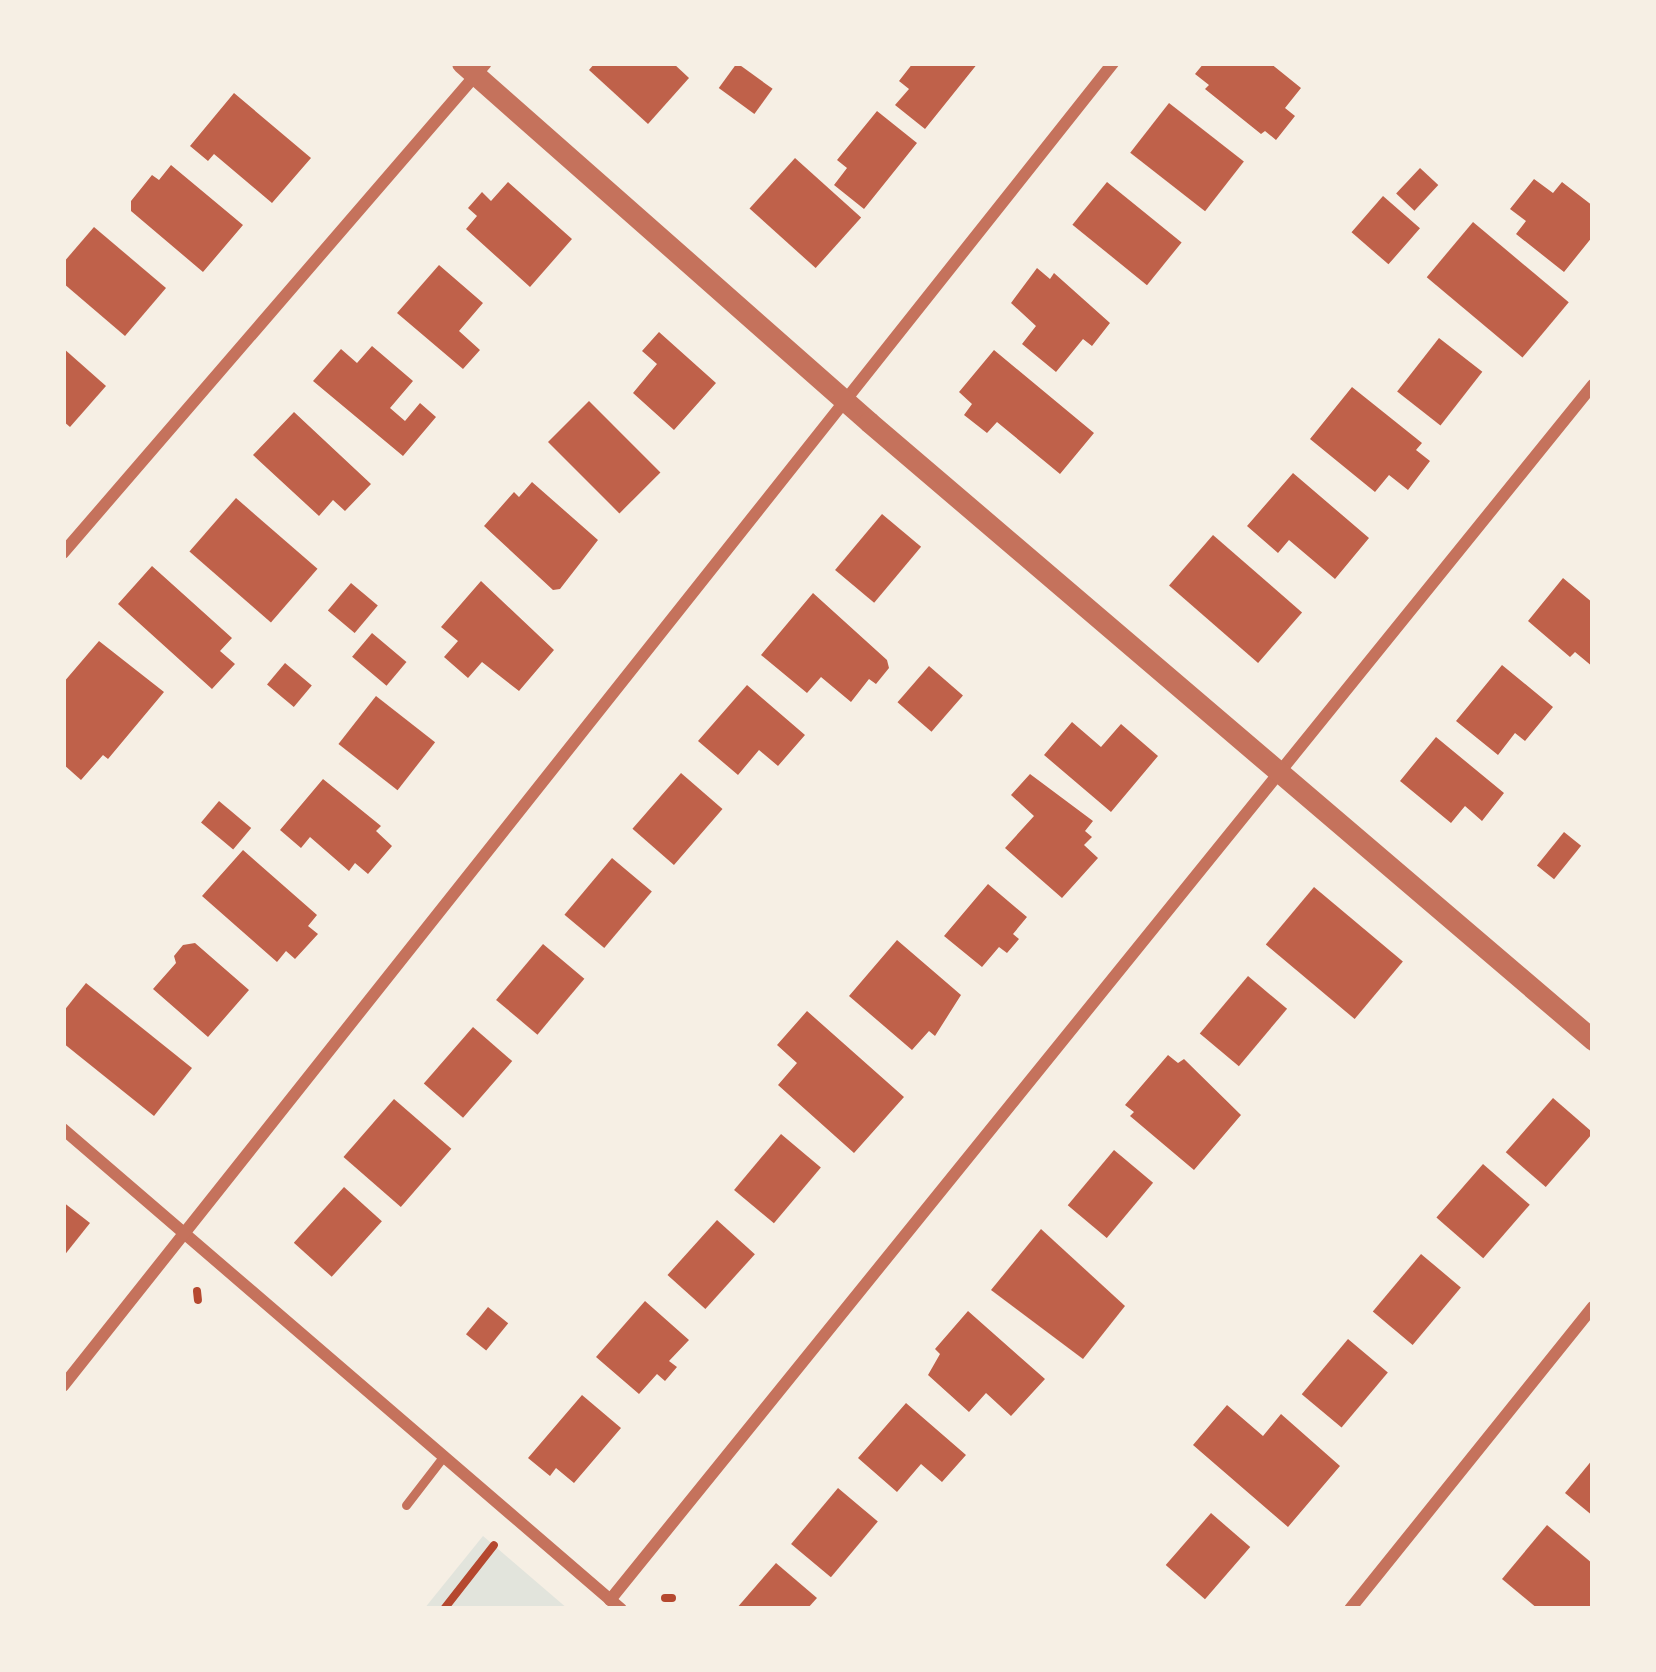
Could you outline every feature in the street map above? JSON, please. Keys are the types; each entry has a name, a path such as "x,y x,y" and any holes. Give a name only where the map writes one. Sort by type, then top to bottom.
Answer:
{"street":[{"path":"63,1386 1113,63"},
{"path":"63,553 475,67 846,403 1593,1040"},
{"path":"63,1129 616,1605 1593,386"},
{"path":"1350,1609 1593,1307"}],"lane":[{"path":"406,1504 442,1457"}],"path":[{"path":"443,1609 494,1545"}],"shaded area":[{"path":"483,1536 568,1609 424,1609"}],"building":[{"path":"595,63 673,63 689,78 648,124 589,70"},
{"path":"737,63 773,89 754,114 719,88"},
{"path":"913,63 978,63 925,129 895,105 909,89 899,81"},
{"path":"1204,63 1270,63 1301,88 1285,108 1295,116 1276,140 1265,131 1261,134 1205,89 1209,85 1195,74"},
{"path":"234,93 311,158 272,203 214,154 208,161 190,146"},
{"path":"1169,103 1244,161 1205,211 1130,153"},
{"path":"877,111 917,143 864,209 834,185 847,168 837,160"},
{"path":"795,158 861,218 816,268 749,209"},
{"path":"171,165 243,225 203,272 131,211 131,201 152,175 159,180"},
{"path":"1420,168 1438,185 1414,211 1396,194"},
{"path":"1534,179 1553,193 1562,182 1593,206 1593,236 1564,272 1516,234 1526,221 1510,209"},
{"path":"508,182 572,239 530,287 466,229 477,216 468,208 482,192 491,201"},
{"path":"1107,182 1182,242 1147,285 1072,225"},
{"path":"1383,196 1420,228 1388,264 1352,232"},
{"path":"1473,222 1569,302 1522,358 1427,277"},
{"path":"94,227 166,288 125,336 63,283 63,263"},
{"path":"439,265 483,303 459,331 480,350 463,369 397,313"},
{"path":"1037,268 1050,279 1054,273 1110,323 1092,346 1083,339 1056,372 1022,344 1036,326 1011,303"},
{"path":"659,332 716,383 674,430 633,393 657,364 642,351"},
{"path":"1439,338 1482,372 1440,425 1397,392"},
{"path":"372,346 413,381 390,408 405,421 420,403 436,417 403,456 313,381 341,349 357,363"},
{"path":"63,348 106,386 70,427 63,421"},
{"path":"994,350 1094,433 1060,474 997,422 987,433 964,415 972,404 959,392"},
{"path":"1352,387 1422,443 1416,450 1430,461 1408,490 1389,475 1375,492 1310,439"},
{"path":"589,401 660,472 619,513 548,442"},
{"path":"294,412 371,484 345,511 333,500 319,516 253,455"},
{"path":"1293,473 1369,538 1335,579 1289,540 1278,553 1247,526"},
{"path":"532,482 598,540 560,589 553,590 484,526 514,492 519,497"},
{"path":"236,498 318,569 271,622 189,552"},
{"path":"882,514 921,547 874,603 835,570"},
{"path":"1213,535 1302,612 1258,663 1169,586"},
{"path":"152,566 232,638 220,651 235,664 212,689 118,604"},
{"path":"1563,578 1593,603 1593,667 1575,652 1570,657 1528,621"},
{"path":"481,581 554,650 519,691 482,662 468,678 444,657 458,641 441,627"},
{"path":"351,583 378,605 355,633 328,611"},
{"path":"813,593 887,660 889,668 876,684 869,679 851,702 821,677 807,693 761,655"},
{"path":"372,633 406,662 387,686 352,657"},
{"path":"99,641 164,692 108,759 103,755 81,780 63,764 63,683"},
{"path":"285,663 312,685 294,707 267,684"},
{"path":"1502,665 1553,707 1525,741 1515,733 1498,755 1456,721"},
{"path":"929,666 963,696 931,732 898,702"},
{"path":"747,685 805,735 778,766 759,750 738,775 698,741"},
{"path":"376,696 435,742 398,790 338,744"},
{"path":"1072,722 1101,747 1121,724 1158,756 1111,812 1044,755"},
{"path":"1436,737 1504,793 1482,821 1465,806 1451,823 1400,781"},
{"path":"681,773 723,809 674,865 632,829"},
{"path":"1030,774 1093,821 1085,831 1092,837 1084,845 1098,858 1062,898 1005,848 1034,816 1011,795"},
{"path":"323,779 381,826 376,831 392,846 368,874 355,863 349,871 310,837 301,848 280,830"},
{"path":"219,801 251,828 233,849 201,822"},
{"path":"1564,832 1581,846 1554,879 1537,865"},
{"path":"243,850 317,915 308,926 318,934 295,959 286,951 277,962 202,896"},
{"path":"612,858 652,891 604,948 564,915"},
{"path":"988,884 1027,917 1013,934 1019,939 1007,953 999,947 982,967 944,936"},
{"path":"1314,887 1403,962 1355,1019 1266,944"},
{"path":"897,940 961,995 935,1036 929,1031 912,1050 849,996"},
{"path":"195,943 249,990 208,1037 153,989 176,963 174,956 183,945"},
{"path":"543,944 584,979 537,1035 496,1000"},
{"path":"1248,976 1287,1009 1239,1066 1200,1033"},
{"path":"86,983 192,1068 154,1116 63,1043 63,1012"},
{"path":"807,1011 904,1097 854,1153 778,1085 797,1063 777,1045"},
{"path":"473,1027 512,1061 463,1118 424,1084"},
{"path":"1168,1055 1178,1063 1184,1059 1241,1115 1194,1170 1130,1116 1134,1112 1125,1105"},
{"path":"1553,1098 1593,1133 1546,1187 1506,1152"},
{"path":"394,1099 451,1149 401,1207 343,1157"},
{"path":"781,1134 821,1167 774,1223 734,1190"},
{"path":"1114,1150 1153,1183 1107,1238 1068,1205"},
{"path":"1483,1164 1530,1205 1483,1258 1436,1218"},
{"path":"344,1187 382,1221 332,1277 294,1243"},
{"path":"63,1202 90,1223 63,1257"},
{"path":"717,1220 755,1254 705,1309 667,1275"},
{"path":"1041,1229 1125,1306 1083,1359 991,1290"},
{"path":"1421,1254 1461,1287 1413,1345 1373,1311"},
{"path":"645,1301 689,1340 669,1361 677,1367 665,1381 657,1374 639,1394 596,1357"},
{"path":"488,1307 508,1323 486,1351 466,1334"},
{"path":"968,1311 1045,1379 1011,1416 986,1393 969,1412 928,1375 940,1354 935,1349"},
{"path":"1348,1339 1388,1372 1342,1428 1302,1394"},
{"path":"582,1395 621,1428 574,1483 556,1468 550,1476 528,1458"},
{"path":"906,1403 966,1455 942,1482 921,1464 897,1492 858,1458"},
{"path":"1227,1405 1263,1436 1281,1414 1340,1466 1288,1527 1193,1445"},
{"path":"1593,1459 1593,1516 1565,1493"},
{"path":"838,1488 878,1521 831,1577 791,1544"},
{"path":"1211,1513 1250,1547 1205,1599 1166,1565"},
{"path":"1547,1525 1593,1564 1593,1609 1538,1609 1502,1579"},
{"path":"776,1563 817,1598 807,1609 736,1609"}]}
